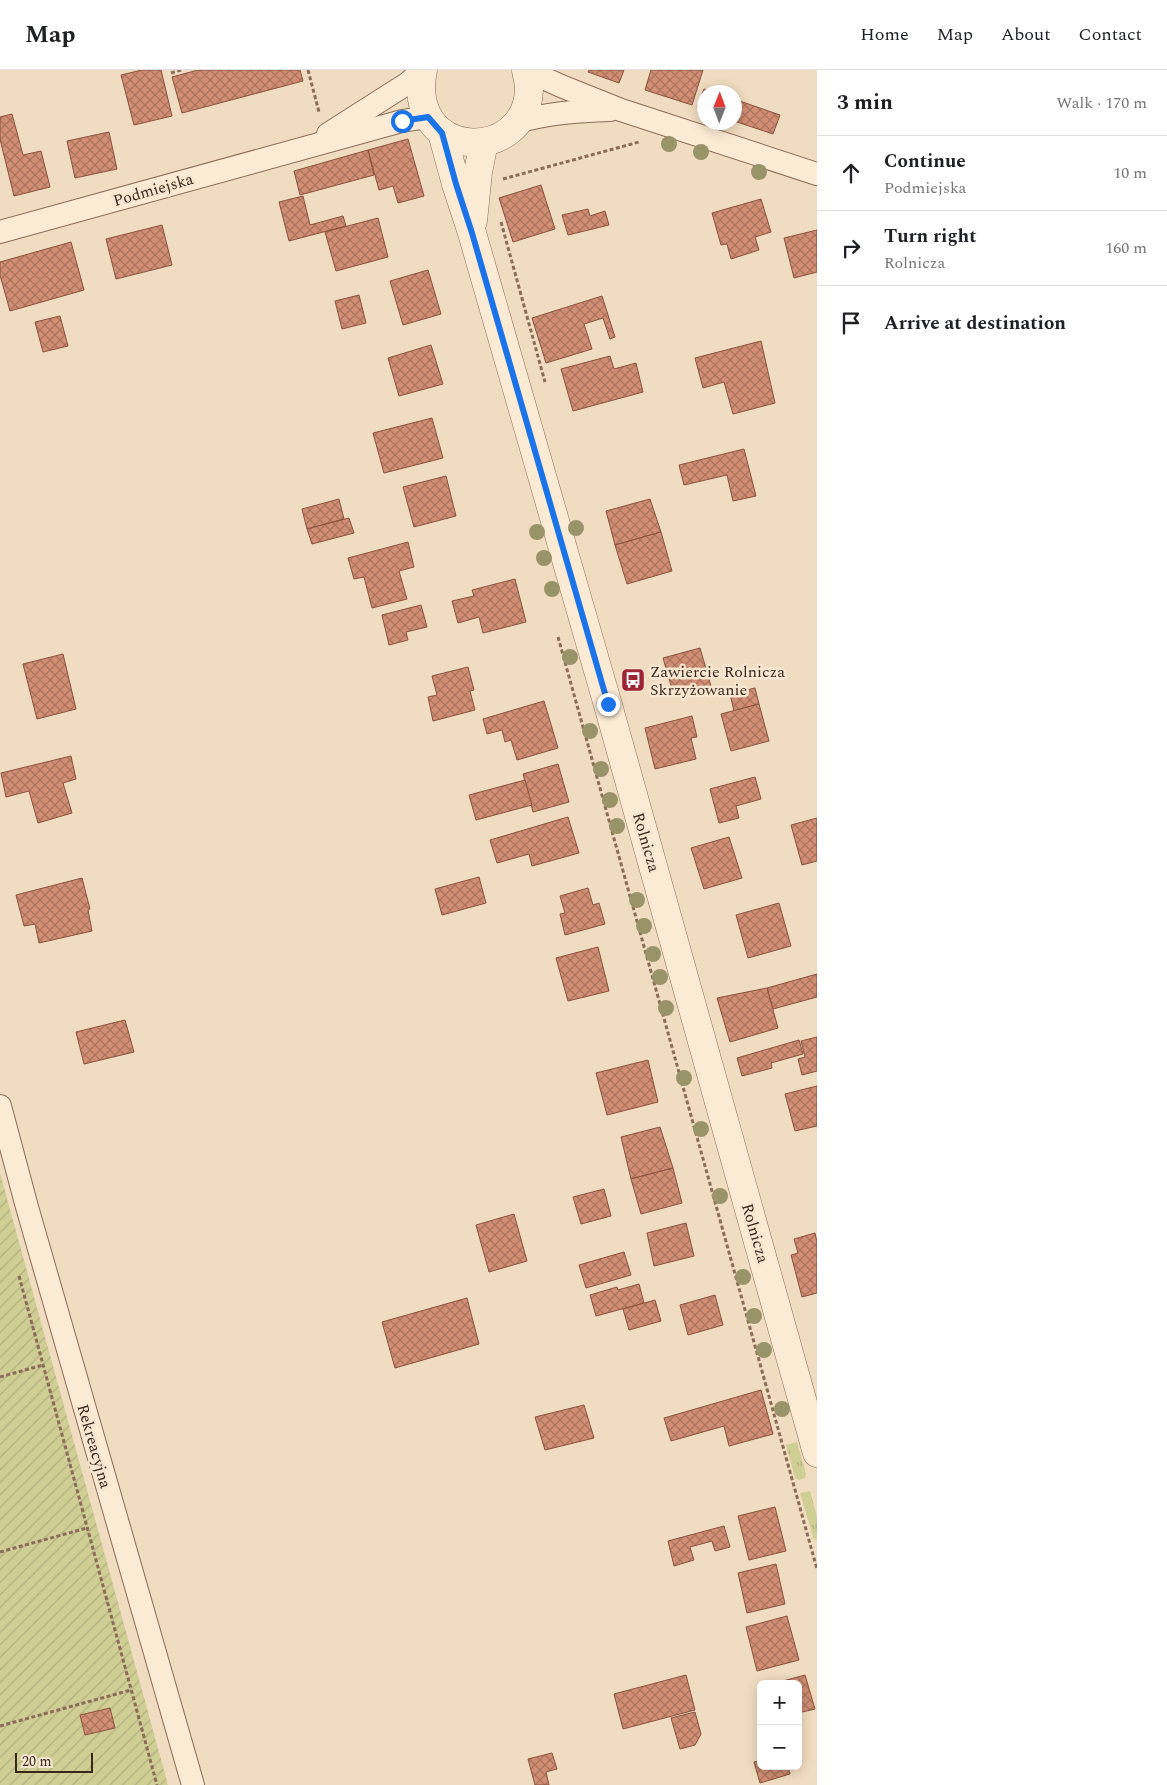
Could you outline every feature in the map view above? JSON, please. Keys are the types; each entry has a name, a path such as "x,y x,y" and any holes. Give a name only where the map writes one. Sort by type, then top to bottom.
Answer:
{"street":[{"name":"Rolnicza","path":"423,70 420,87 421,103 435,125 472,233 611,714 817,1453"},
{"name":"Podmiejska","path":"307,146 408,83 423,70"},
{"path":"435,125 455,140 472,143 489,141 505,134 517,122 526,107 529,88 526,70"},
{"path":"526,70 621,110 817,174"},
{"path":"517,122 541,115 564,112 621,110"},
{"name":"Podmiejska","path":"0,232 402,121 435,125"},
{"name":"Rolnicza","path":"472,233 478,172 484,142"},
{"name":"Rekreacyjna","path":"0,1106 29,1217 193,1785"}],"path":[{"path":"171,73 181,70"},
{"path":"308,70 319,114"},
{"path":"500,180 643,141"},
{"path":"556,630 817,1569"},
{"path":"18,1271 157,1785"},
{"path":"0,1377 43,1365"},
{"path":"0,1552 87,1528"},
{"path":"0,1726 131,1690"}],"green space":[{"path":"0,1173 168,1785 0,1785"},
{"path":"797,1442 806,1474 805,1478 799,1480 795,1478 786,1445"},
{"path":"810,1491 817,1517 817,1539 814,1540 800,1493"}],"building":[{"path":"142,70 161,70 172,116 134,125 121,75"},
{"path":"198,70 300,70 303,81 182,113 172,77"},
{"path":"589,70 624,70 619,83 588,72"},
{"path":"651,70 703,70 692,105 645,90"},
{"path":"742,102 780,115 773,134 742,124"},
{"path":"12,114 23,155 41,151 50,187 14,196 0,139 0,117"},
{"path":"109,132 117,169 75,178 67,141"},
{"path":"408,139 424,196 398,203 393,186 379,190 368,150"},
{"path":"368,150 374,175 300,195 294,171"},
{"path":"541,185 555,229 513,242 499,198"},
{"path":"303,196 310,225 343,216 346,226 289,241 279,202"},
{"path":"761,199 771,232 755,237 759,250 731,259 727,244 721,245 712,213"},
{"path":"588,209 590,216 605,211 609,225 568,235 562,215"},
{"path":"378,218 388,257 336,271 325,232"},
{"path":"162,225 172,265 116,279 106,239"},
{"path":"817,230 817,272 794,278 784,238"},
{"path":"71,242 84,290 10,311 0,275 0,262"},
{"path":"428,270 441,314 403,325 390,281"},
{"path":"359,295 366,323 342,329 335,301"},
{"path":"602,296 615,337 610,339 603,318 584,324 592,349 546,363 532,318"},
{"path":"60,316 68,346 43,352 35,322"},
{"path":"761,341 775,403 733,414 724,382 703,388 695,358"},
{"path":"431,345 443,384 399,396 388,358"},
{"path":"610,356 614,369 636,363 643,392 573,411 561,369"},
{"path":"432,418 443,458 384,473 373,433"},
{"path":"744,449 756,496 733,501 727,475 684,485 679,465"},
{"path":"446,476 456,516 414,527 403,487"},
{"path":"339,499 344,519 307,529 302,509"},
{"path":"650,499 661,532 615,545 606,511"},
{"path":"349,518 354,533 312,544 307,529"},
{"path":"661,532 672,571 627,584 615,545"},
{"path":"408,542 414,567 399,571 407,599 372,608 364,577 354,579 348,558"},
{"path":"515,579 526,622 483,633 479,617 458,623 452,601 474,596 472,590"},
{"path":"421,605 427,627 406,632 408,640 389,645 382,615"},
{"path":"700,648 711,686 674,696 663,658"},
{"path":"63,654 76,709 37,719 23,664"},
{"path":"468,667 474,690 470,691 475,710 433,721 428,697 437,695 432,676"},
{"path":"755,688 759,704 734,711 730,694"},
{"path":"544,701 558,748 517,760 511,740 505,742 502,730 487,734 483,719"},
{"path":"759,704 769,741 731,751 721,714"},
{"path":"692,716 697,737 691,738 696,759 655,769 645,728"},
{"path":"71,756 76,779 63,783 72,813 38,823 29,791 6,797 1,773"},
{"path":"558,764 569,802 533,812 523,774"},
{"path":"755,777 761,799 736,806 739,818 719,823 710,789"},
{"path":"525,780 532,805 476,820 469,795"},
{"path":"568,817 579,853 532,866 529,854 497,863 490,840"},
{"path":"817,818 817,861 802,865 791,825"},
{"path":"729,837 742,878 704,889 691,848"},
{"path":"479,877 486,903 442,915 435,889"},
{"path":"82,878 90,909 88,910 92,931 39,943 35,924 24,926 16,895"},
{"path":"588,888 593,905 599,903 605,924 565,935 560,914 565,913 560,896"},
{"path":"779,903 791,946 748,958 736,915"},
{"path":"598,947 609,991 568,1001 556,958"},
{"path":"817,974 817,997 773,1009 767,988"},
{"path":"767,988 778,1028 730,1042 717,998"},
{"path":"125,1020 134,1052 84,1064 76,1032"},
{"path":"817,1037 817,1071 802,1075 798,1059 805,1057 801,1041"},
{"path":"799,1040 803,1054 771,1063 772,1068 742,1076 737,1058"},
{"path":"648,1060 658,1102 607,1115 596,1073"},
{"path":"817,1086 817,1126 795,1131 785,1094"},
{"path":"660,1127 673,1168 631,1179 621,1137"},
{"path":"673,1168 682,1203 641,1214 631,1179"},
{"path":"604,1189 611,1216 581,1224 573,1197"},
{"path":"514,1214 527,1261 489,1272 476,1225"},
{"path":"686,1223 694,1256 654,1266 647,1233"},
{"path":"815,1233 817,1242 817,1293 802,1297 791,1255 798,1253 794,1239"},
{"path":"624,1252 631,1275 586,1288 579,1265"},
{"path":"639,1284 644,1303 596,1316 590,1295 617,1287 618,1290"},
{"path":"715,1295 723,1325 688,1335 680,1305"},
{"path":"467,1298 479,1344 395,1368 382,1322"},
{"path":"655,1300 661,1321 629,1330 623,1309"},
{"path":"761,1390 773,1434 729,1446 724,1426 671,1441 664,1418"},
{"path":"584,1405 594,1438 545,1450 535,1417"},
{"path":"775,1507 786,1551 749,1560 738,1516"},
{"path":"724,1526 730,1547 715,1551 712,1541 690,1547 694,1560 674,1566 668,1541"},
{"path":"776,1564 785,1604 747,1613 738,1573"},
{"path":"787,1616 799,1660 757,1671 746,1627"},
{"path":"686,1675 695,1710 623,1729 614,1694"},
{"path":"805,1675 815,1709 802,1712 802,1680 787,1680"},
{"path":"110,1708 115,1728 85,1735 80,1715"},
{"path":"695,1712 701,1734 695,1745 680,1749 671,1718"},
{"path":"552,1753 557,1769 546,1772 549,1785 535,1785 528,1759"},
{"path":"757,1761 757,1770 789,1770 790,1774 760,1783 754,1762"}],"place":[{"name":"Zawiercie Rolnicza Skrzyżowanie","path":"633,680"}],"route":[{"path":"402,121 428,117 442,133 608,704"}]}
